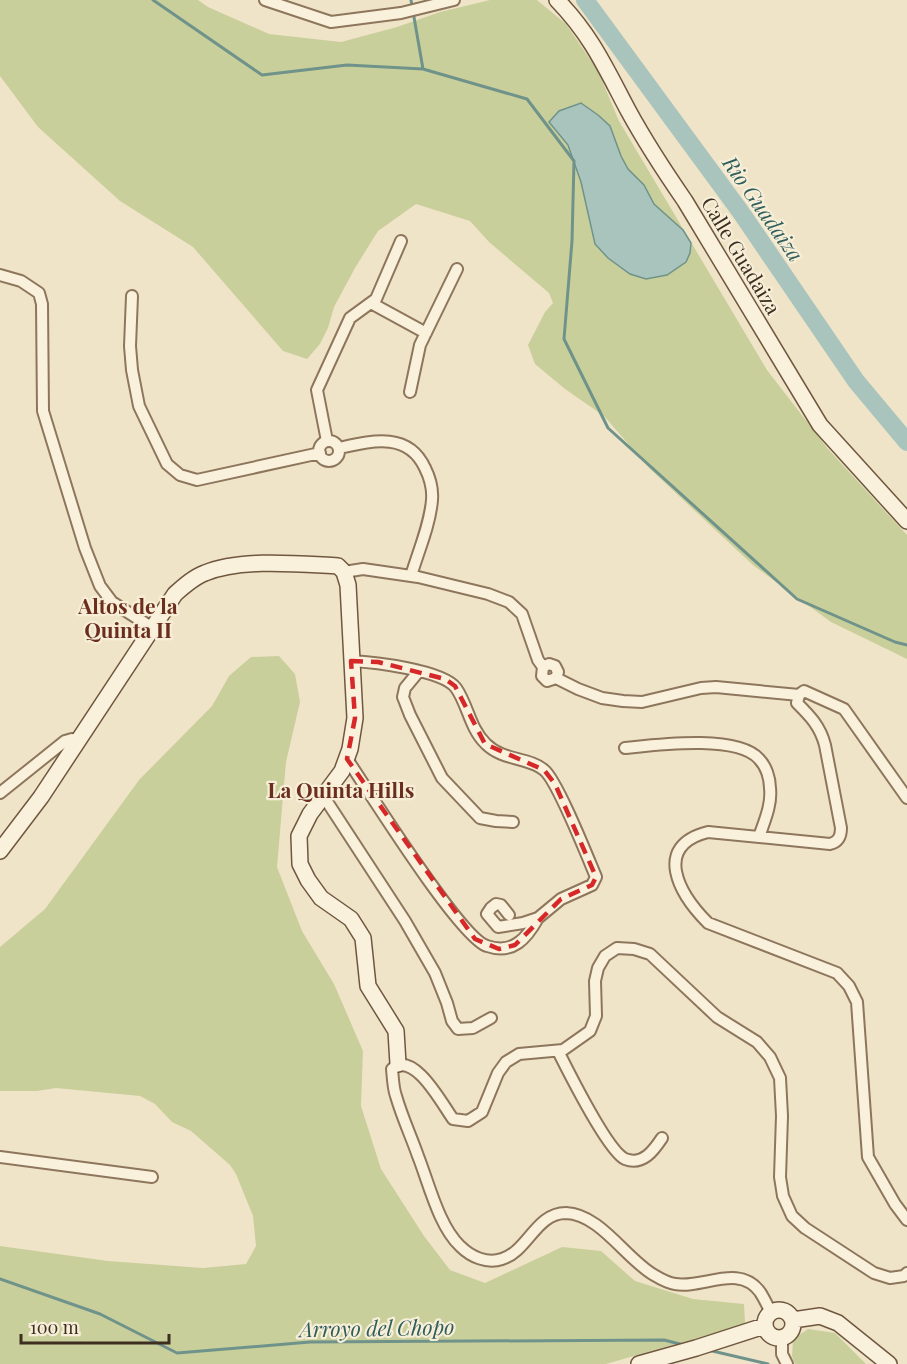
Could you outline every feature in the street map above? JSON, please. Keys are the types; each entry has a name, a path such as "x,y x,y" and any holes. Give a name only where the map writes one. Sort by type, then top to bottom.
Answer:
{"street":[{"path":"265,0 331,22 401,13 454,0"},
{"name":"Calle Guadaiza","path":"557,0 592,41 660,166 685,201 820,425 907,521"},
{"path":"327,441 317,390 350,318 376,299 401,241"},
{"path":"410,392 420,345 458,269"},
{"path":"0,275 21,281 39,293 42,304 43,411 85,548 100,585 112,602 151,627"},
{"path":"132,296 130,346 140,406 167,464 180,475 196,480 320,453"},
{"path":"371,303 426,333"},
{"path":"327,441 334,442 339,448 338,456 332,460 325,459 320,453 321,446 327,441"},
{"path":"339,448 372,441 386,441 403,445 416,453 424,466 432,486 432,500 411,576"},
{"path":"0,851 41,797 151,627 175,594 203,573 225,567 286,564 338,566 344,572 348,585 355,718 351,749 342,771 310,814 299,836 300,864 321,898 351,919 363,938 368,986 396,1031 398,1064"},
{"path":"344,572 363,569 411,576 488,594 509,602 522,614 538,660 543,667 549,664 555,666 558,672 556,678 594,695 642,702 701,688 716,687 799,695 804,691 844,709 907,798"},
{"path":"346,759 453,914 475,939 485,946 499,949 515,945 528,936 538,918 561,898 592,885 596,877 555,784 544,770 510,758 485,744 475,729 455,686 445,679 419,671 378,662 351,661"},
{"path":"419,671 405,688 403,697 442,778 480,818 513,822"},
{"path":"799,695 798,703 816,722 822,733 841,835 836,842 830,844 708,832 694,835 681,846 674,861 676,878 696,911 708,923 837,974 849,986 857,1002 868,1157 894,1204 907,1220"},
{"path":"0,793 65,741 72,739 78,741"},
{"path":"625,748 696,743 730,745 750,752 759,758 771,790 759,837"},
{"path":"324,797 411,931 435,973 452,1021 458,1029 474,1028 491,1018"},
{"path":"509,915 501,905 496,904 487,914 498,927 538,918"},
{"path":"639,1364 696,1348 767,1319 779,1310 788,1313 793,1320 793,1328 789,1335 782,1339 770,1336 767,1319 760,1291 748,1280 732,1276 705,1283 675,1284 653,1275 589,1220 574,1214 559,1213 542,1221 519,1249 502,1259 487,1261 472,1255 459,1246 444,1223 395,1095 392,1069 398,1064 403,1064 421,1074 453,1119 468,1121 482,1112 498,1073 506,1062 519,1054 563,1050 590,1031 596,1016 595,981 598,968 605,956 617,948 634,949 650,954 717,1017 757,1042 770,1057 780,1078 782,1116 780,1177 783,1196 792,1216 805,1228 874,1273 890,1278 904,1276 907,1273"},
{"path":"558,1051 600,1126 615,1150 624,1158 637,1161 647,1157 662,1138"},
{"path":"0,1157 152,1177"},
{"path":"793,1320 820,1316 838,1323 889,1364"},
{"path":"782,1339 782,1354 787,1364"}],"highlighted area":[{"path":"351,661 378,662 445,679 455,686 485,744 544,770 555,784 596,877 592,885 561,899 515,945 499,949 475,939 347,759 355,718"}],"green space":[{"path":"0,0 198,0 208,7 269,34 341,42 397,27 440,12 490,0 537,0 566,24 598,71 619,121 767,370 828,449 907,535 907,659 831,622 754,566 650,469 604,416 565,389 535,364 528,345 545,312 553,303 549,293 489,242 470,221 416,204 378,231 334,307 328,328 320,344 307,359 283,351 193,247 120,201 38,127 0,76"},
{"path":"279,656 295,674 300,702 286,762 277,867 302,931 334,984 363,1051 361,1106 381,1169 424,1236 450,1270 485,1283 562,1247 601,1251 635,1281 693,1299 744,1304 745,1323 606,1364 0,1364 0,1246 108,1261 203,1268 246,1264 256,1246 253,1216 230,1165 191,1131 172,1122 155,1104 140,1096 56,1088 37,1091 0,1091 0,947 45,909 139,780 212,706 229,676 251,657"},
{"path":"808,1329 835,1333 866,1364 795,1364 792,1356 793,1339"}],"water":[{"path":"581,103 610,126 628,169 644,185 654,204 683,230 691,243 686,262 667,275 646,279 630,274 608,258 595,244 581,182 568,145 549,122 559,111"}],"waterway":[{"path":"153,0 262,75 347,65 423,69"},
{"path":"411,0 423,69 527,99 574,161 572,241 564,339 608,428 797,599 895,642 907,645"},
{"name":"Rio Guadaiza","path":"585,0 740,211 856,381 907,442"},
{"name":"Arroyo del Chopo","path":"0,1279 100,1314 177,1353 310,1342 664,1340 684,1345"},
{"name":"Arroyo del Chopo","path":"708,1350 768,1364"}],"district":[{"name":"Altos de la Quinta II","path":"128,617"},
{"name":"La Quinta Hills","path":"341,789"}]}
